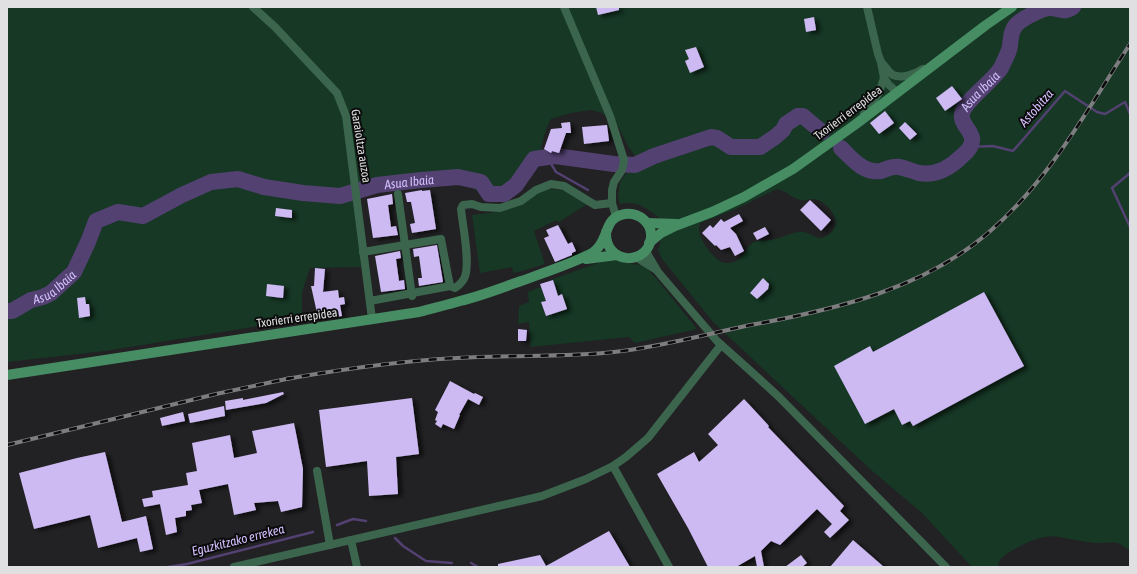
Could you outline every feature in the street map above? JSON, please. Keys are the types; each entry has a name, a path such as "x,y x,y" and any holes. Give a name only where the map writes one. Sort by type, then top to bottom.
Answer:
{"street":[{"name":"Garaioltza auzoa","path":"253,7 275,27 337,93 346,116 372,319"},
{"path":"564,7 610,116 624,160 622,170 614,182 612,190 612,203 616,217"},
{"path":"867,7 884,78 889,86 897,92"},
{"name":"Txorierri errepidea","path":"572,262 587,258 617,255 630,258 636,257 661,233 674,226 725,207 766,186 793,169 854,125 1012,7"},
{"path":"881,62 892,74 896,82 897,92"},
{"path":"892,74 908,76 934,64"},
{"path":"854,125 880,94 884,78"},
{"path":"370,300 412,294 450,286 455,288 460,284 466,274 466,254 461,209 463,205 472,204 481,207 500,208 521,201 536,190 551,184 564,186 595,205 612,203"},
{"path":"398,194 412,294"},
{"name":"Txorierri errepidea","path":"7,374 419,312 459,302 588,255 600,246 609,225 616,217 628,213 635,214 647,223 675,224 689,221"},
{"path":"647,223 650,230 648,255 658,272 721,345 779,397 946,567"},
{"path":"606,232 608,245 617,255"},
{"path":"363,252 441,239 450,286"},
{"path":"636,257 658,272"},
{"path":"234,567 542,496 586,479 613,466 648,438 721,345"},
{"path":"613,466 669,567"},
{"path":"316,472 330,545"},
{"path":"351,540 357,567"}],"green space":[{"path":"7,7 1130,7 1130,551 1121,544 1114,542 1096,543 1054,536 1030,542 1008,553 999,561 998,567 972,567 922,513 870,469 714,323 662,259 658,250 666,223 639,205 633,203 620,204 618,195 620,182 631,167 641,165 628,146 618,126 602,113 591,110 571,113 551,119 545,132 535,166 526,177 508,190 494,193 480,192 462,180 441,176 355,194 361,267 310,268 302,292 302,319 105,351 7,362","holes":["777,189 800,200 816,199 824,204 833,214 835,219 833,230 821,238 801,232 772,240 754,242 748,247 741,258 732,262 722,262 712,255 704,244 699,233 700,223 736,209"]},
{"path":"544,189 562,190 568,192 583,200 586,205 559,222 557,220 534,231 545,264 513,273 512,267 480,273 472,215 504,211"},
{"path":"609,259 643,265 656,278 697,329 635,343 629,337 530,347 529,322 518,324 519,306 529,302 528,292 541,287 546,301 541,303 546,316 566,309 562,294 558,296 553,279"}],"building":[{"path":"596,7 619,7 619,10 598,15"},
{"path":"814,17 816,30 806,32 804,19"},
{"path":"696,47 704,67 690,73 685,61 689,59 685,50"},
{"path":"952,86 962,99 945,111 936,98"},
{"path":"885,111 894,123 879,134 870,123"},
{"path":"570,122 571,133 566,133 559,153 552,151 551,153 544,149 551,129 562,128 561,123"},
{"path":"905,122 917,134 910,140 899,128"},
{"path":"607,125 609,141 584,144 582,127"},
{"path":"430,190 436,229 412,233 410,224 415,223 411,202 407,202 405,193"},
{"path":"392,194 393,204 388,205 391,227 396,226 398,235 373,238 367,199"},
{"path":"810,200 831,220 821,231 800,210"},
{"path":"276,208 292,210 292,218 275,216"},
{"path":"739,214 743,221 730,228 736,234 744,251 735,256 730,247 721,250 702,233 710,225 713,228 721,219 724,222"},
{"path":"558,225 568,244 572,242 576,251 572,253 572,255 555,262 544,238 549,236 546,230"},
{"path":"765,227 769,234 757,240 753,233"},
{"path":"437,245 443,282 419,286 418,278 422,278 419,256 414,257 413,249"},
{"path":"400,251 401,258 396,259 399,281 404,280 405,289 381,292 375,256"},
{"path":"315,268 325,269 323,292 338,290 339,298 344,297 345,304 340,305 342,316 328,318 327,310 317,313 311,286 314,286"},
{"path":"763,278 769,284 768,289 757,299 750,293"},
{"path":"553,280 558,296 562,294 567,309 546,316 541,302 546,301 540,284"},
{"path":"267,284 284,286 283,298 266,296"},
{"path":"984,292 1024,366 913,426 910,421 902,425 894,409 865,424 834,366 870,346 873,352"},
{"path":"85,297 86,304 89,304 90,316 79,318 77,298"},
{"path":"518,329 527,330 526,341 518,341"},
{"path":"450,381 474,394 475,393 483,397 479,405 468,399 459,415 454,429 443,424 441,428 435,424 437,421 435,420 438,412 435,410"},
{"path":"283,392 284,394 266,403 226,410 225,401 243,398 243,400"},
{"path":"412,398 419,454 396,457 398,494 369,496 367,461 326,467 319,410"},
{"path":"744,399 769,426 768,427 844,506 840,511 849,520 830,538 824,532 832,524 817,509 780,545 771,541 761,551 764,567 757,567 755,556 736,567 708,567 688,528 657,474 694,452 699,462 718,445 708,434"},
{"path":"224,406 225,416 190,423 188,414"},
{"path":"183,412 185,421 162,426 160,418"},
{"path":"294,423 303,469 302,507 281,512 278,501 254,503 256,510 234,515 228,484 199,490 202,503 191,505 192,510 186,511 186,516 175,518 177,532 166,535 160,504 144,507 142,499 153,497 152,491 188,485 186,473 197,471 192,443 230,435 234,458 257,453 252,431"},
{"path":"105,452 122,522 146,516 153,549 140,552 137,538 98,548 90,515 34,529 19,473"},
{"path":"609,531 630,567 498,567 498,564 540,555 546,566"},
{"path":"853,540 884,567 830,567"},
{"path":"801,555 807,563 802,567 785,567"}],"waterway":[{"name":"Asua Ibaia","path":"841,148 858,164 869,170 881,171 896,167 925,174 937,172 948,167 958,160 971,146 972,138 963,122 963,111 970,101 1001,68 1009,51 1012,33 1016,25 1029,16 1042,10 1050,8 1067,10 1073,7"},
{"name":"Astobitza","path":"969,147 993,146 1013,151 1065,91 1097,112 1105,114 1125,102 1130,114"},
{"name":"Asua Ibaia","path":"7,311 12,311 31,300 51,293 74,272 96,221 118,212 143,216 182,195 211,182 238,179 264,187 303,193 340,196 377,185 458,177 481,182 489,194 504,194 516,185 534,159 555,156 614,164 635,165 654,156 711,137 717,138 731,147 760,147 775,137 783,130 786,124 798,116 803,116 822,132"},
{"path":"547,157 556,172 588,190"},
{"name":"Astobitza","path":"1130,173 1112,188 1130,227"},
{"name":"Eguzkitzako errekea","path":"337,525 353,519 366,521"},
{"name":"Eguzkitzako errekea","path":"168,567 187,564 313,532"},
{"name":"Eguzkitzako errekea","path":"395,538 403,546 426,561 452,563"},
{"name":"Eguzkitzako errekea","path":"471,563 478,567"}],"railway":[{"path":"286,379 405,362 495,356 580,355 632,350 818,311 879,294 908,282 963,252 988,233 1010,213 1030,191 1066,144 1130,44"},
{"path":"7,445 216,394 291,378"}]}
